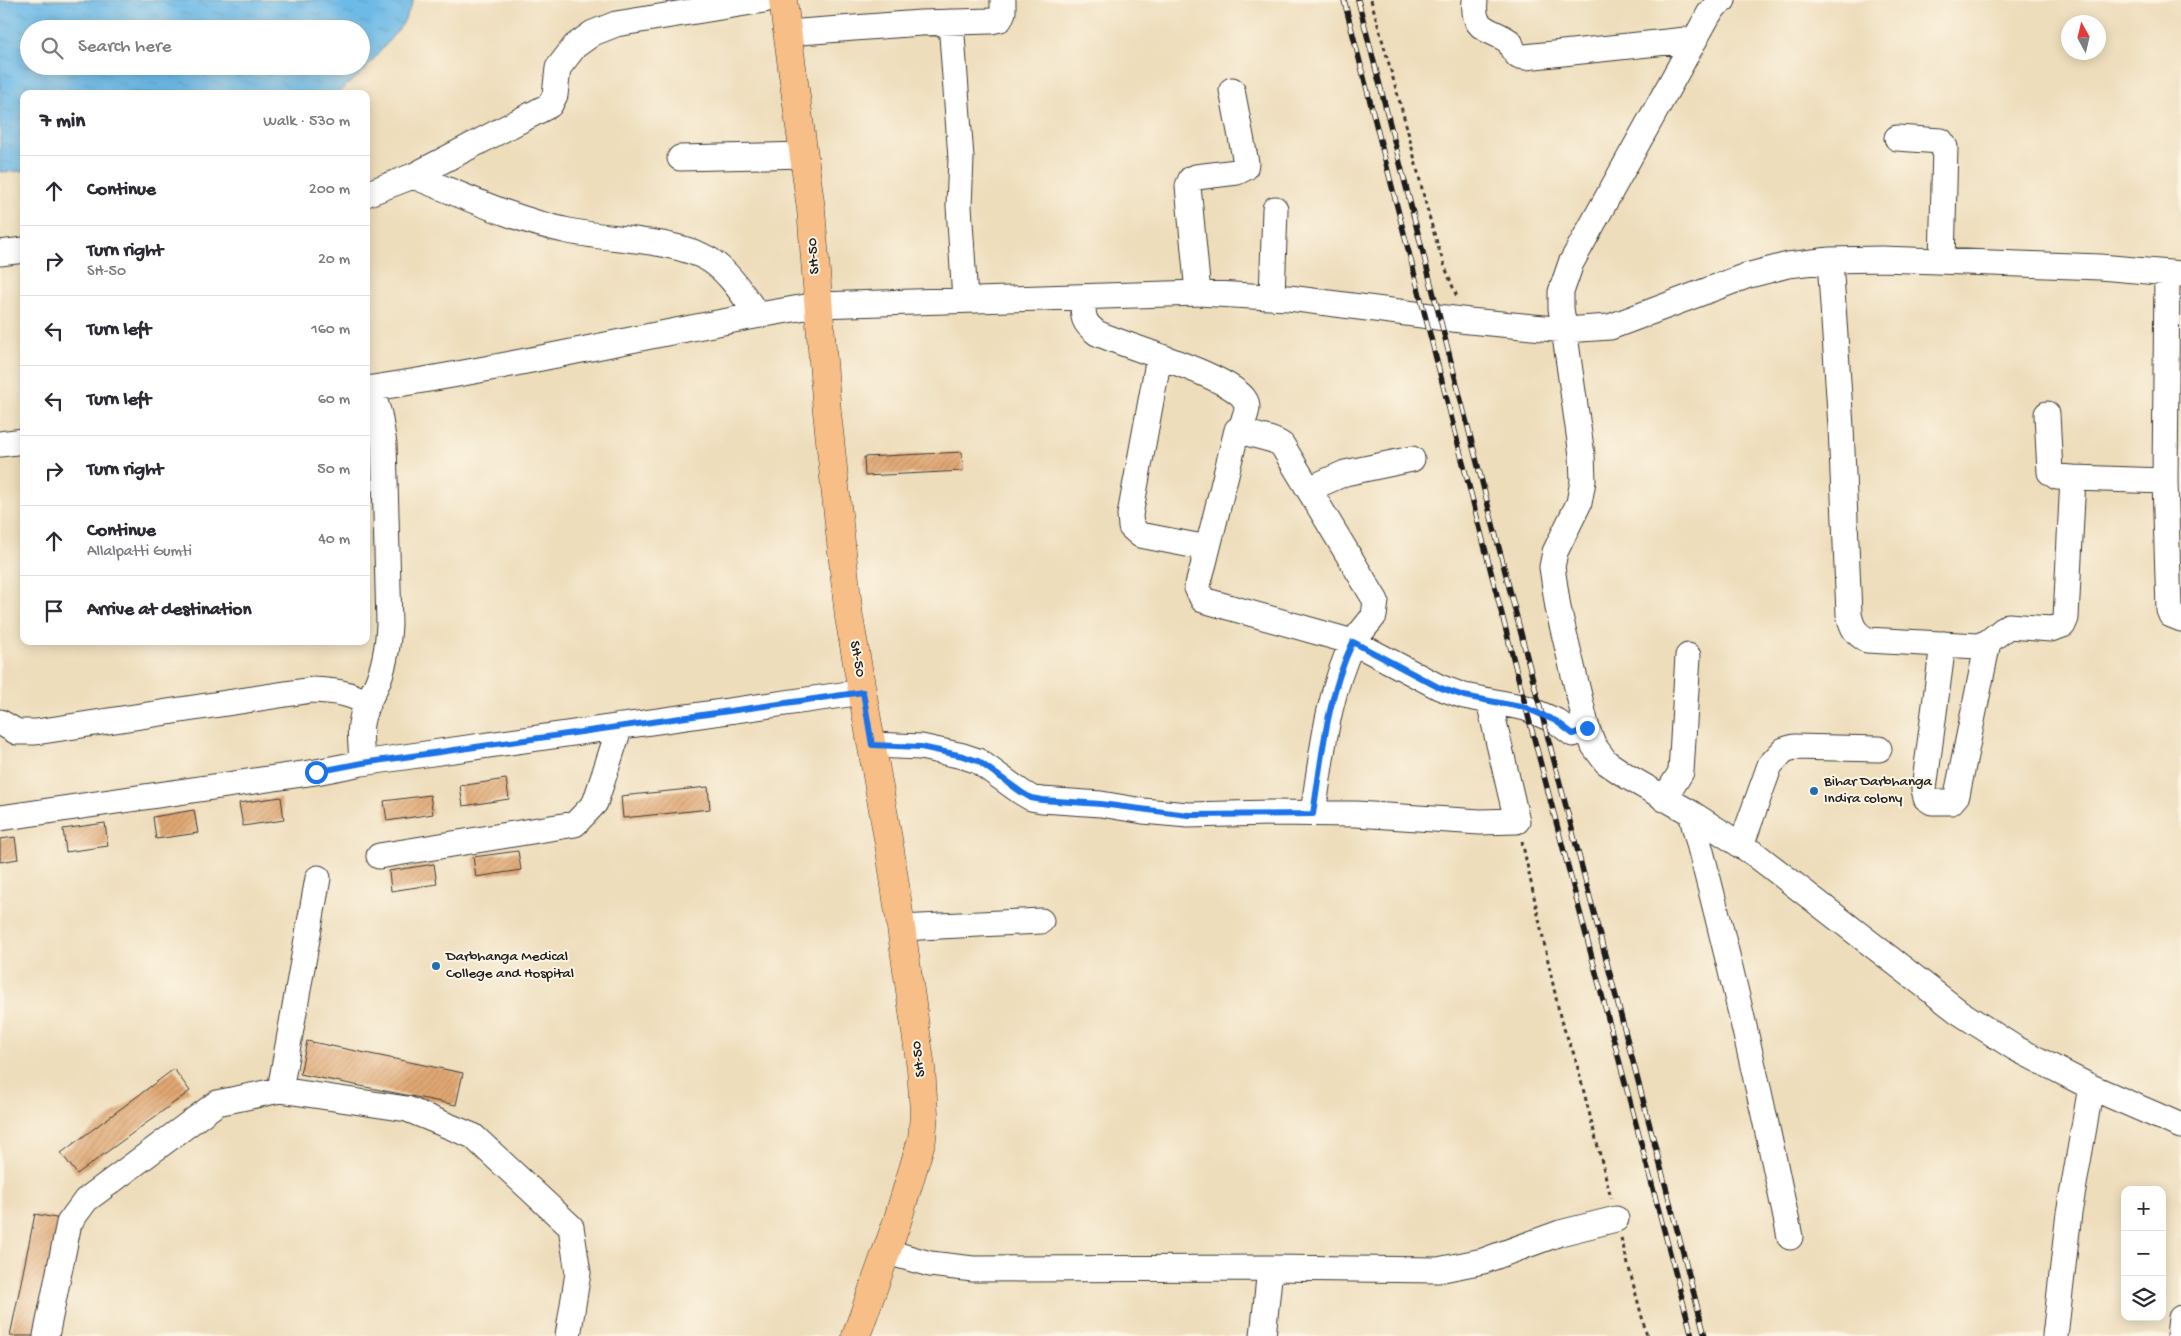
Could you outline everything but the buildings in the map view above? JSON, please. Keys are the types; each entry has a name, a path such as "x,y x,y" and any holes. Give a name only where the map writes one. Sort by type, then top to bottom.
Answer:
{"main road":[{"name":"SH-50","path":"783,0 811,209 818,305 849,617 872,745 901,928 921,1068 924,1113 922,1138 887,1252 856,1336"}],"street":[{"path":"370,192 413,176 550,105 555,95 558,68 576,46 593,34 616,24 764,0"},
{"path":"787,33 1000,19 1003,12 1003,0"},
{"path":"1475,0 1474,14 1476,22 1481,27 1510,42 1518,56 1525,58 1695,39"},
{"path":"1718,1 1571,263 1561,292 1561,308 1582,455 1582,481 1579,503 1555,552 1552,567 1558,608 1587,728 1594,746 1606,762 1664,799 1691,813 1741,846 1959,1012 2015,1048 2091,1087 2181,1126"},
{"path":"951,22 961,158 959,206 966,300"},
{"path":"1198,294 1188,186 1191,179 1196,177 1236,172 1245,168 1246,163 1232,90"},
{"path":"1897,138 1934,140 1941,142 1944,147 1946,154 1942,261"},
{"path":"680,158 804,155"},
{"path":"413,176 566,231 663,245 690,252 709,260 727,274 757,314"},
{"path":"1272,297 1275,209"},
{"path":"0,253 20,250"},
{"path":"1830,260 1842,427 1849,614 1852,626 1857,634 1867,640 1978,646 1988,642 2008,626 2051,629 2063,625 2066,618 2073,478"},
{"path":"370,389 461,375 757,314 818,305 1198,294 1272,297 1469,321 1565,330 1610,327 1746,276 1788,264 1830,260 1942,261 2100,267 2174,273 2165,481 2169,610 2170,614 2181,619"},
{"path":"1083,298 1083,313 1087,325 1092,329 1110,339 1208,376 1244,398 1248,406 1242,422 1242,430 1272,439 1282,445 1376,601 1374,616 1353,642 1342,664 1331,702 1313,814"},
{"path":"1159,357 1130,515 1131,527 1140,535 1197,546 1203,550 1204,563"},
{"path":"362,763 361,725 366,704 375,687 382,666 388,644 389,624 384,444 379,414 370,392"},
{"path":"2047,414 2050,472 2057,477 2165,481"},
{"path":"1236,430 1197,588 1203,600 1353,642 1438,687 1464,696 1526,708 1556,721 1573,734 1587,728"},
{"path":"0,444 20,442"},
{"path":"1309,489 1345,473 1412,459"},
{"path":"1943,644 1924,789 1926,798 1932,802 1951,802 1957,795 1988,642"},
{"path":"1664,799 1681,772 1688,656"},
{"path":"0,722 17,732 36,732 312,690 354,695 366,704"},
{"path":"0,818 316,772 362,763 863,692"},
{"path":"872,745 921,747 963,756 978,761 1021,792 1037,799 1101,804 1188,815 1356,814 1480,822 1517,821 1489,701"},
{"path":"379,856 575,824 595,803 620,726"},
{"path":"1741,846 1770,766 1784,750 1794,747 1879,749"},
{"path":"1691,813 1728,956 1766,1119 1790,1237"},
{"path":"280,1090 318,878"},
{"path":"901,928 1041,921"},
{"path":"2055,1336 2069,1213 2091,1087"},
{"path":"46,1336 69,1223 86,1200 217,1103 280,1090 408,1109 473,1136 571,1227 578,1274 568,1336"},
{"path":"887,1252 930,1264 973,1269 1270,1268 1438,1270 1483,1261 1560,1233 1616,1218"},
{"path":"1263,1336 1270,1268"},
{"path":"2180,1336 2181,1318"}],"path":[{"path":"1371,0 1407,129 1426,210 1446,272 1469,321"},
{"path":"1517,821 1561,1021 1575,1057 1647,1336"}],"water":[{"path":"0,0 414,0 402,25 370,64 370,20 20,20 20,75 359,75 341,90 20,90 20,171 0,172"}],"railway":[{"path":"1344,0 1526,708 1692,1336"},
{"path":"1358,0 1542,715 1705,1336"}],"place":[{"name":"Bihar Darbhanga Indira colony","path":"1814,791"},
{"name":"Darbhanga Medical College and Hospital","path":"436,966"}],"route":[{"path":"316,772 362,763 863,692 872,745 921,747 963,756 978,761 1031,798 1101,804 1164,814 1313,814 1331,702 1342,664 1353,642 1438,687 1464,696 1526,708 1556,721 1573,734 1587,728"}]}
